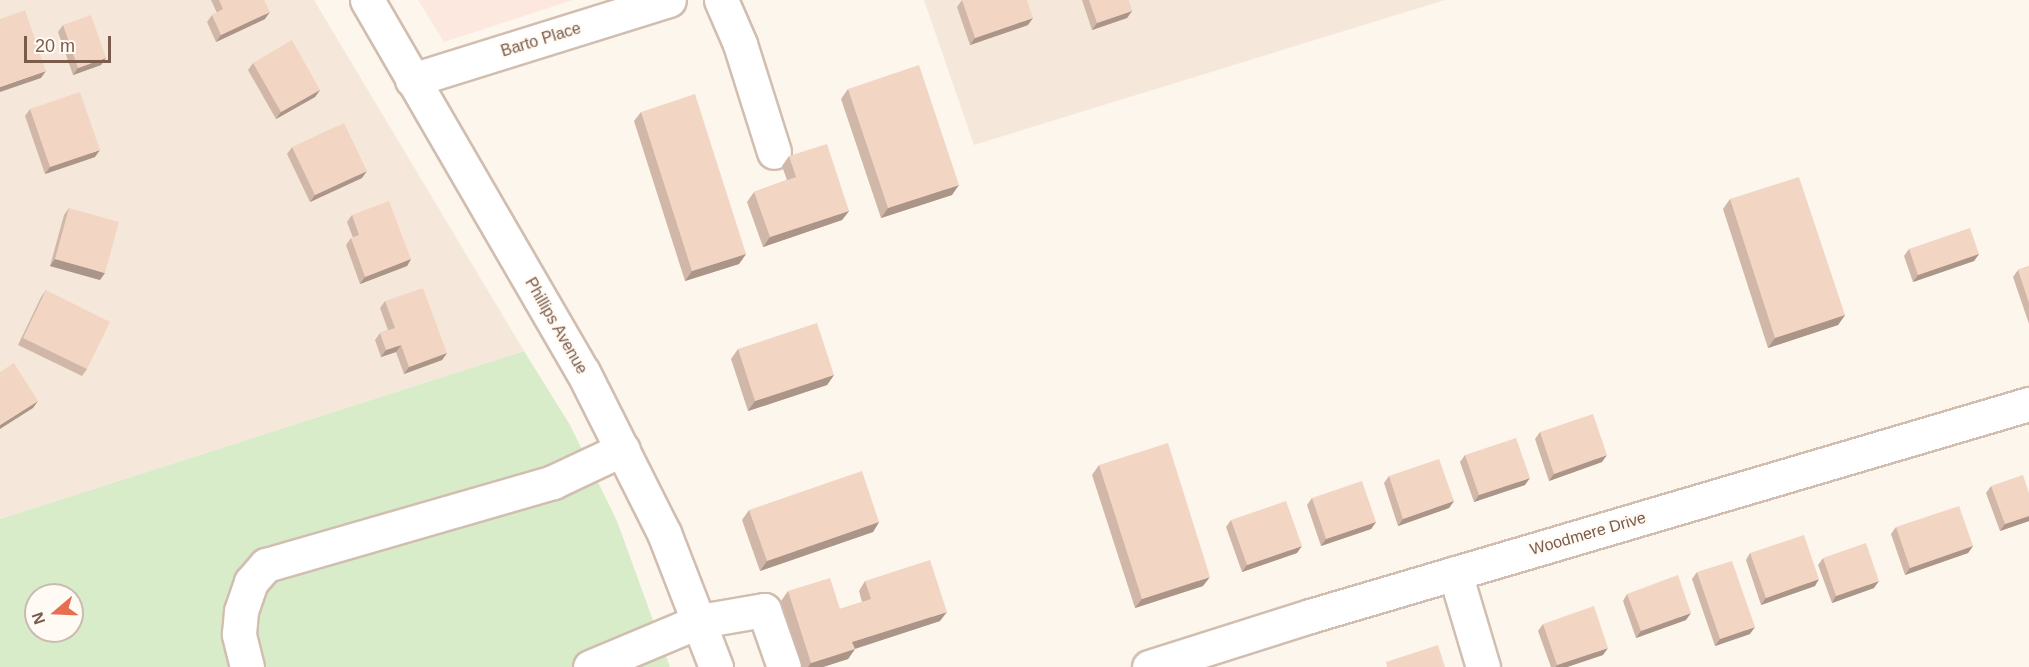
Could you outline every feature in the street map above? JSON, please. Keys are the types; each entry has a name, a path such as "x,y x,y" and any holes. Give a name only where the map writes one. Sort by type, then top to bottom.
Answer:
{"street":[{"name":"Phillips Avenue","path":"367,0 583,372 668,542 716,667"},
{"name":"Barto Place","path":"412,80 669,0"},
{"path":"721,0 740,44 774,152"},
{"name":"Woodmere Drive","path":"1149,667 1455,573 2029,404"},
{"path":"247,667 239,634 242,611 252,582 266,565 553,482 623,449"},
{"path":"1455,573 1483,667"},
{"path":"590,667 700,621 764,610 784,667"}],"shaded area":[{"path":"0,0 314,0 524,351 0,519"},
{"path":"418,0 573,0 444,42"},
{"path":"924,0 1445,0 974,145"}],"green space":[{"path":"524,351 570,425 617,521 670,667 0,667 0,519"}],"building":[{"path":"219,0 264,0 270,12 221,35 212,15 223,9"},
{"path":"962,0 1027,0 1033,18 975,38"},
{"path":"1089,0 1128,0 1132,11 1097,23"},
{"path":"25,10 46,71 0,87 0,19"},
{"path":"91,15 106,58 78,68 63,25"},
{"path":"292,40 320,90 281,112 253,63"},
{"path":"919,65 959,185 888,208 848,89"},
{"path":"80,92 100,150 50,167 30,109"},
{"path":"695,94 746,254 692,271 641,112"},
{"path":"344,123 367,171 315,195 292,147"},
{"path":"827,144 849,211 770,237 754,192 796,177 789,156"},
{"path":"1799,177 1845,315 1775,338 1730,199"},
{"path":"389,201 411,259 365,277 351,238 359,235 352,215"},
{"path":"69,208 119,222 105,273 55,259"},
{"path":"1970,228 1979,254 1918,275 1909,249"},
{"path":"2029,266 2029,303 2018,270"},
{"path":"423,288 447,353 409,367 401,345 386,350 380,333 395,328 385,301"},
{"path":"46,290 110,322 87,369 23,338"},
{"path":"817,323 834,375 755,401 738,349"},
{"path":"14,363 38,401 0,425 0,372"},
{"path":"1593,414 1607,455 1554,474 1540,432"},
{"path":"1516,438 1530,478 1479,495 1465,455"},
{"path":"1168,443 1210,577 1142,599 1099,465"},
{"path":"1439,459 1454,501 1403,519 1389,476"},
{"path":"862,471 879,522 767,561 749,510"},
{"path":"2023,475 2029,493 2029,516 2005,524 1991,486"},
{"path":"1362,481 1376,522 1326,539 1312,498"},
{"path":"1286,501 1302,546 1247,565 1231,520"},
{"path":"1959,506 1973,546 1910,568 1896,527"},
{"path":"1804,535 1819,579 1766,598 1750,553"},
{"path":"1866,543 1879,581 1836,596 1823,558"},
{"path":"930,560 947,612 852,642 855,649 811,663 788,591 830,578 840,609 871,599 865,581"},
{"path":"1732,561 1755,627 1720,639 1697,572"},
{"path":"1678,575 1691,613 1641,631 1627,594"},
{"path":"1594,606 1608,648 1557,665 1543,624"},
{"path":"1438,645 1445,667 1387,667 1386,662"}]}
